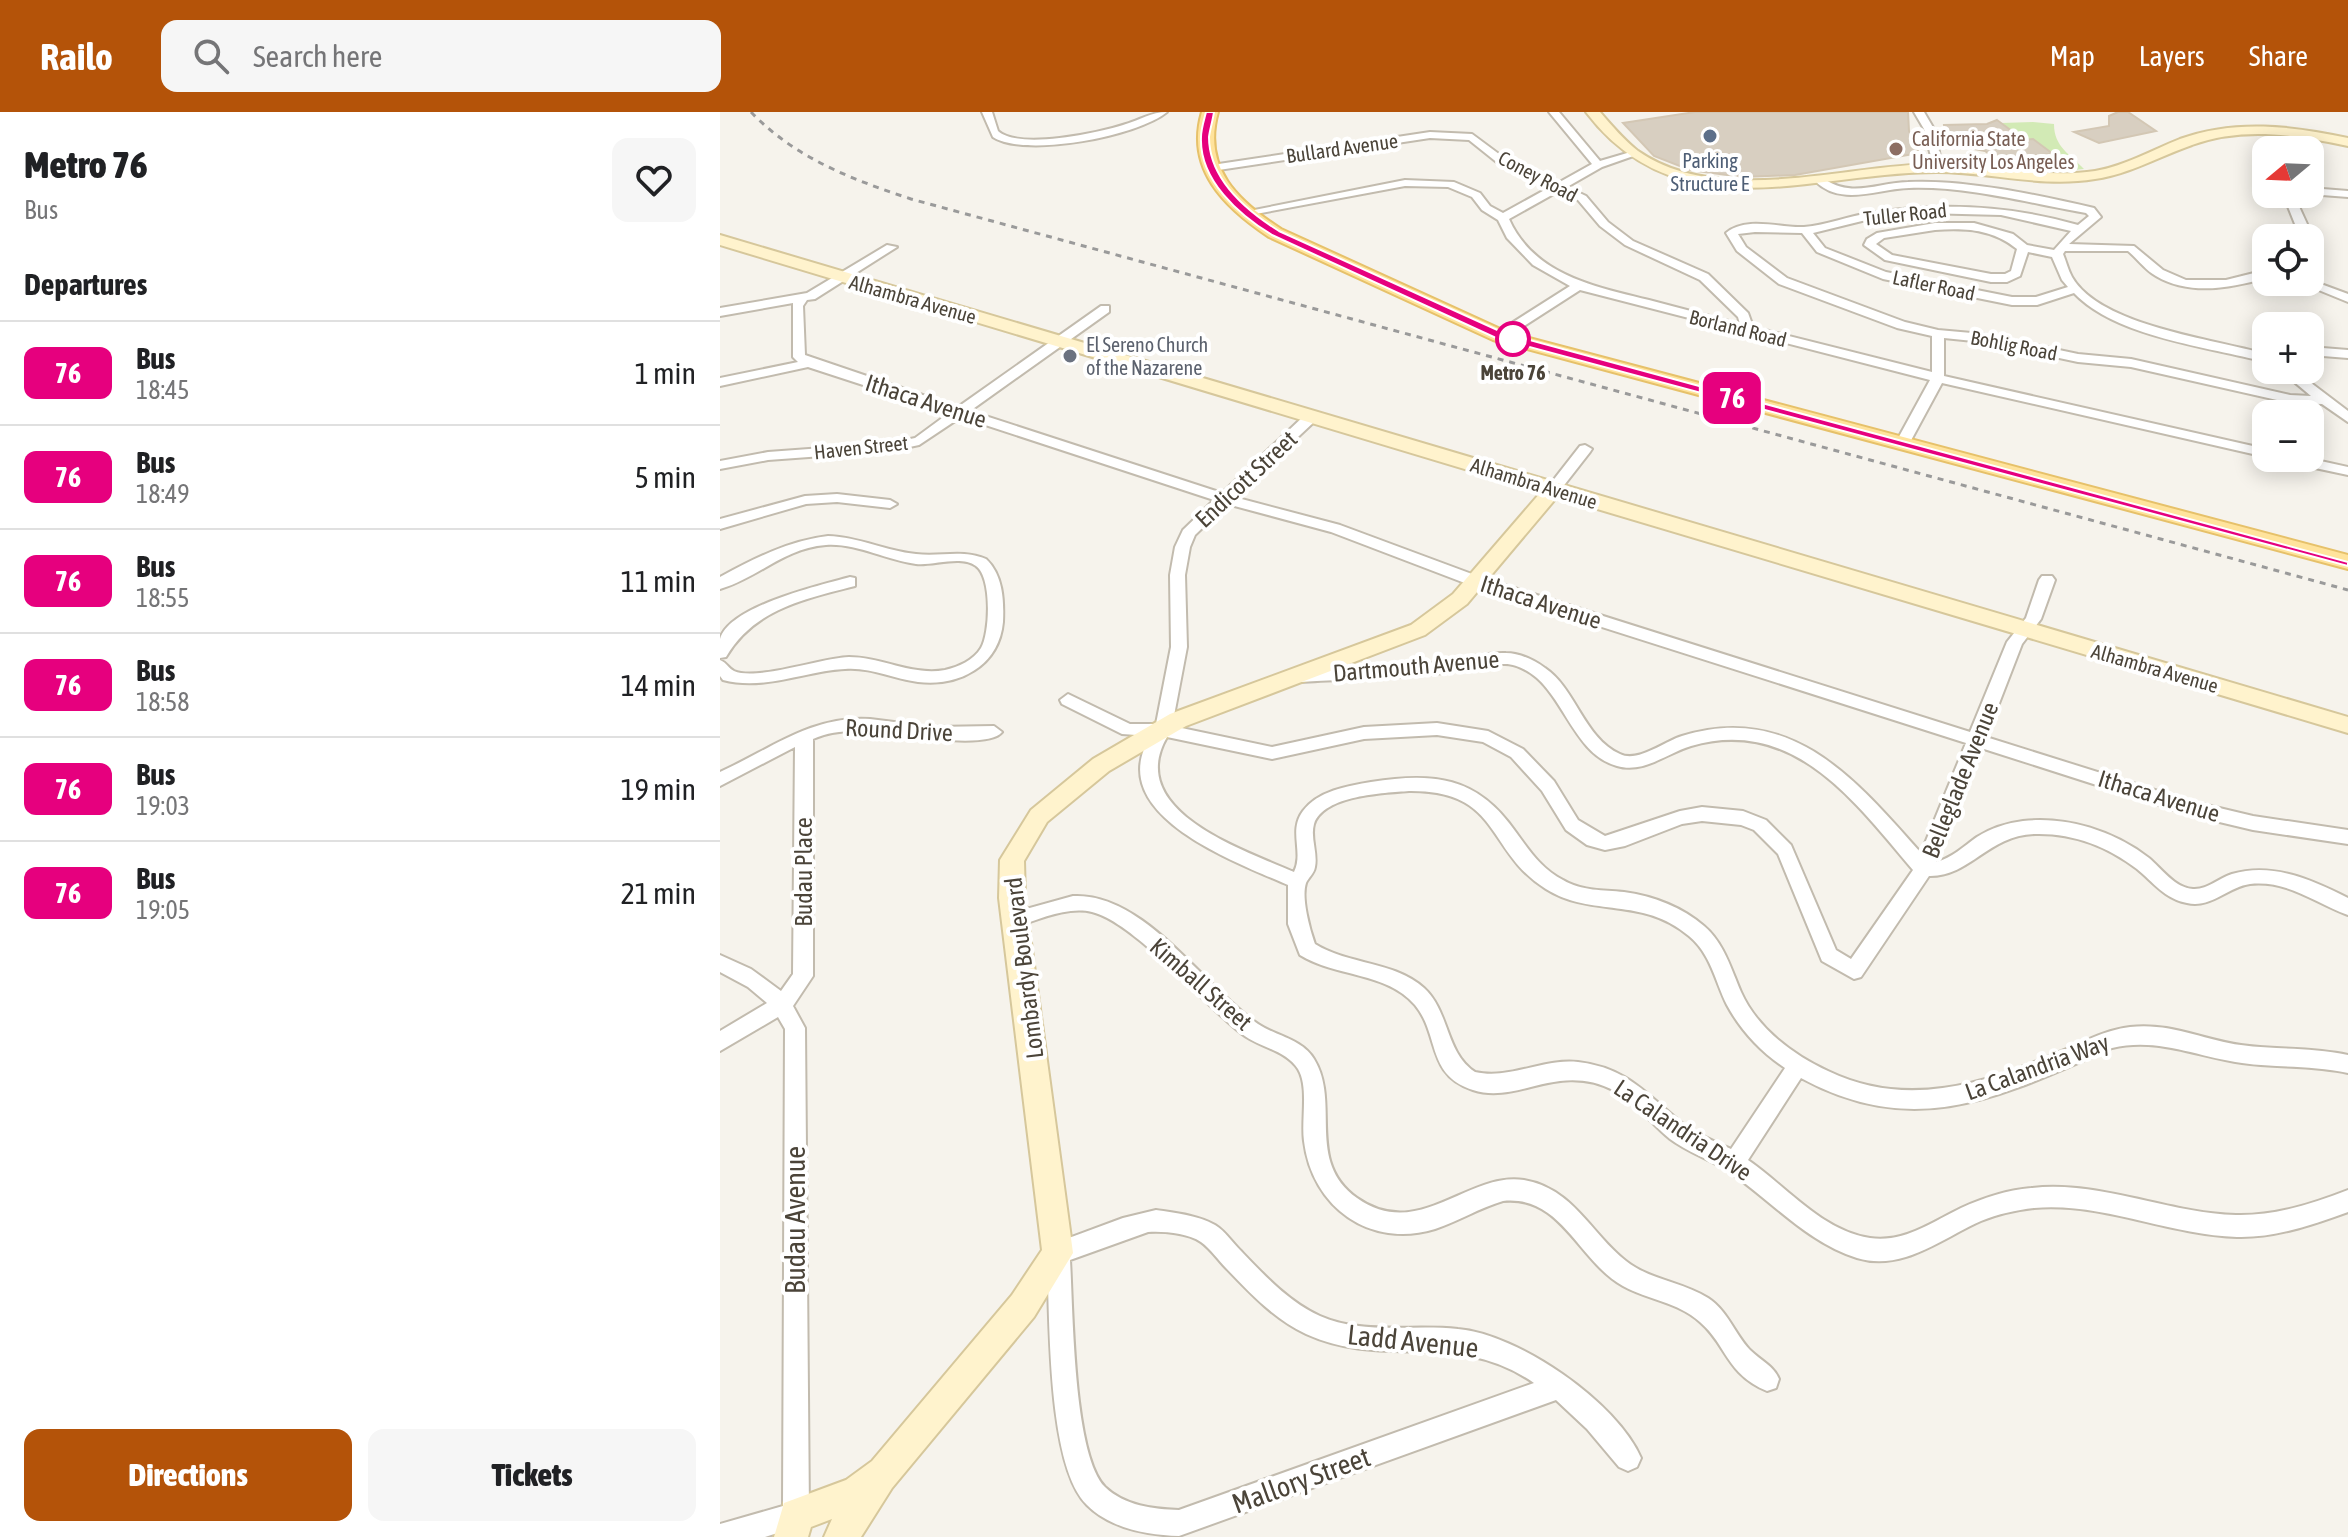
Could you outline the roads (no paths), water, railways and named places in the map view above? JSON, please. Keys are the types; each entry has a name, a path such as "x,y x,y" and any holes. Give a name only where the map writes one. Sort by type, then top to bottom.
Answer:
{"main road":[{"path":"1210,112 1205,138 1212,168 1222,187 1245,213 1275,233 1500,336 2348,562"}],"street":[{"path":"987,112 991,132 1011,142 1112,130 1134,125 1162,112"},
{"path":"1554,112 1598,165"},
{"path":"1593,112 1634,154 1673,172 1718,182 1776,186 1897,170 1939,168 2069,178 2129,167 2184,143 2215,134 2278,132 2348,142"},
{"path":"1919,112 1929,129 1939,168"},
{"name":"Bullard Avenue","path":"1212,168 1430,135 1472,137"},
{"name":"Coney Road","path":"1472,137 1503,162 1582,198 1604,224 1629,243 1704,277 1744,316 1748,331"},
{"path":"1503,218 1598,165 1634,154"},
{"path":"1820,181 1835,191 1846,193 1939,185 2073,204 2090,210 2095,217 2078,229 2059,250 2062,274 2075,289 2101,308 2140,326 2252,354"},
{"name":"Borland Road","path":"1245,213 1422,182 1467,189 1486,208 1503,218 1511,236 1537,263 1578,286 1938,378 2252,450"},
{"path":"2324,192 2348,194"},
{"name":"Tuller Road","path":"1732,231 1805,230 1869,216 1941,208 2027,215 2078,229"},
{"path":"2023,248 2016,273 1999,279 1889,258 1870,245 1881,235 1953,225 2001,234 2023,248 2130,248 2139,252 2155,271 2191,284 2220,285 2252,277"},
{"name":"Lafler Road","path":"1805,230 1821,250 1883,275 2012,301 2037,301 2075,289"},
{"name":"Bohlig Road","path":"1732,231 1741,249 1783,281 1901,325 2078,358 2131,363 2290,399 2323,400"},
{"name":"Alhambra Avenue","path":"720,240 2348,725"},
{"path":"720,312 802,299 844,279 891,247"},
{"path":"1500,336 1578,286"},
{"path":"2324,289 2348,298"},
{"path":"802,299 797,306 799,357 809,363"},
{"name":"Haven Street","path":"720,465 768,456 904,445 919,441 1105,309"},
{"path":"1902,444 1938,378 1938,334"},
{"path":"2324,352 2348,354"},
{"path":"720,382 809,363"},
{"name":"Ithaca Avenue","path":"809,363 1226,499 1335,528 1475,581 2190,808 2253,823 2348,837"},
{"path":"2303,384 2323,400"},
{"path":"2324,401 2348,418"},
{"name":"Endicott Street","path":"1162,730 1179,647 1176,574 1179,552 1188,533 1310,418"},
{"name":"Lombardy Boulevard","path":"1058,1253 1012,898 1012,860 1039,816 1101,765 1178,720 1418,630 1453,605 1585,449"},
{"path":"2324,466 2348,471"},
{"path":"720,524 805,500 837,498 890,504"},
{"path":"720,584 769,558 813,543 831,541 846,541 915,559 969,558 984,563 991,574 995,628 990,647 979,660 962,670 938,676 907,676 868,664 849,663 783,676 749,679 729,676 720,666"},
{"name":"Belleglade Avenue","path":"1162,730 1272,753 1364,733 1437,729 1488,737 1517,753 1548,786 1572,825 1593,840 1605,843 1619,841 1680,818 1702,814 1743,818 1760,825 1785,850 1829,955 1854,971 1924,869 2015,642 2033,619 2047,580"},
{"path":"720,653 724,642 742,625 768,609 850,582"},
{"name":"Dartmouth Avenue","path":"1300,676 1432,669 1517,659 1543,672 1600,748 1616,760 1635,761 1682,742 1711,736 1740,735 1780,740 1798,747 1828,766 1924,869"},
{"path":"1068,700 1128,730 1162,730 1148,755 1148,775 1153,796 1204,839 1297,881"},
{"name":"Round Drive","path":"720,779 804,735 855,723 952,735 994,732"},
{"name":"Budau Place","path":"783,1004 803,976 804,735"},
{"name":"La Calandria Way","path":"1297,881 1305,875 1308,865 1302,841 1305,823 1315,809 1331,799 1369,789 1417,783 1446,785 1470,794 1488,807 1524,859 1540,876 1561,889 1588,897 1645,903 1676,916 1701,934 1720,963 1737,1003 1754,1027 1797,1067 1840,1087 1889,1100 1935,1100 1974,1092 2113,1038 2139,1034 2165,1036 2235,1053 2309,1057 2348,1064"},
{"path":"1924,869 1948,867 1994,836 2023,827 2051,826 2089,834 2112,844 2166,885 2188,896 2210,895 2231,881 2254,876 2279,877 2314,889 2348,907"},
{"name":"La Calandria Drive","path":"1297,881 1298,924 1307,949 1334,965 1385,974 1408,986 1422,999 1435,1019 1443,1052 1454,1069 1468,1079 1489,1084 1541,1073 1596,1074 1624,1086 1679,1133 1734,1163 1815,1228 1860,1248 1896,1250 1928,1239 1971,1215 2011,1201 2049,1196 2237,1226 2285,1222 2348,1201"},
{"name":"Kimball Street","path":"1015,919 1071,905 1093,904 1143,935 1253,1031 1306,1062 1313,1080 1314,1139 1322,1176 1342,1200 1362,1213 1372,1219 1404,1223 1435,1218 1499,1192 1525,1191 1551,1199 1574,1218 1596,1249 1621,1272 1647,1286 1676,1293 1698,1303 1715,1318 1736,1351 1767,1379"},
{"path":"720,963 768,989 783,1004 720,1042"},
{"name":"Budau Avenue","path":"783,1004 795,1028 794,1526"},
{"path":"1734,1163 1797,1067"},
{"name":"Ladd Avenue","path":"1058,1253 1152,1221 1207,1233 1270,1297 1313,1325 1341,1335 1386,1342 1464,1341 1495,1351 1560,1386 1602,1423 1628,1458"},
{"path":"841,1537 884,1473 1023,1306 1058,1253"},
{"name":"Mallory Street","path":"1058,1253 1070,1404 1079,1465 1086,1484 1101,1501 1146,1523 1179,1523 1560,1386"},
{"path":"721,1537 794,1526 856,1494 884,1473"}],"railway":[{"path":"751,112 786,142 825,165 911,199 2348,590"}],"place":[{"name":"Parking Structure E","path":"1710,136"},
{"name":"California State University Los Angeles","path":"1896,149"},
{"name":"Metro 76","path":"1513,339"},
{"name":"El Sereno Church of the Nazarene","path":"1070,356"}]}
